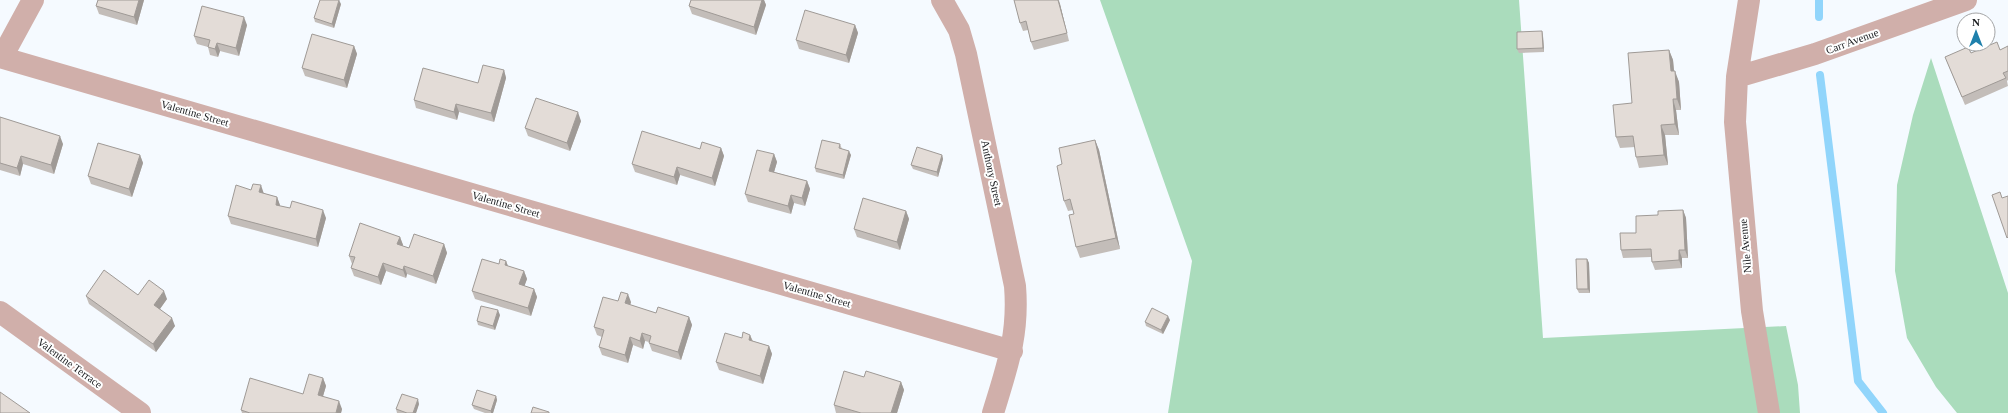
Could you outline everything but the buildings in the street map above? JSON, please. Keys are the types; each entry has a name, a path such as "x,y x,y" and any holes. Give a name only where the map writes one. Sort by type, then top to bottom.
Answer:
{"street":[{"path":"1,57 33,0"},
{"name":"Anthony Street","path":"942,0 959,30 966,54 1011,265 1017,308 1012,351"},
{"name":"Nile Avenue","path":"1749,0 1737,77 1735,122 1746,262 1752,311 1769,413"},
{"name":"Carr Avenue","path":"1737,77 1815,54 1966,0"},
{"name":"Valentine Street","path":"1,57 1012,351"},
{"name":"Valentine Terrace","path":"0,312 140,413"},
{"path":"992,413 1012,351"}],"green space":[{"path":"1100,0 1519,0 1543,338 1786,326 1798,385 1800,413 1168,413 1192,261"},
{"path":"1931,58 2008,293 2008,413 1957,413 1936,387 1907,338 1895,271 1897,185 1913,115"}],"waterway":[{"path":"1819,0 1819,17"},
{"path":"1820,75 1858,381 1883,413"}]}
